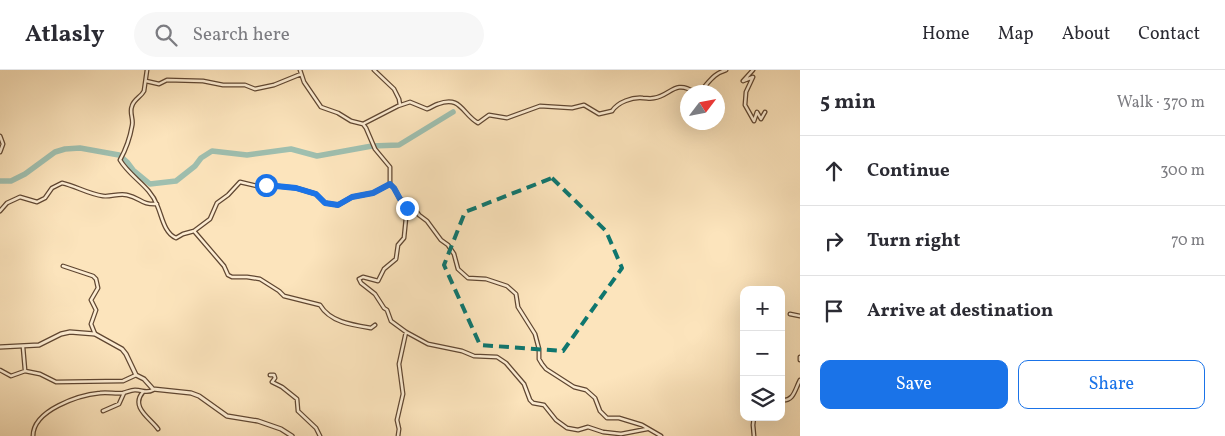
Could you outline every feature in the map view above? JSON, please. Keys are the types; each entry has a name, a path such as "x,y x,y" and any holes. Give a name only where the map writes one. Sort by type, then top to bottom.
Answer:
{"street":[{"path":"147,70 143,94 135,100 131,109 132,127 120,160 144,184 157,204 166,230 173,237 194,231 210,219 217,203 228,195 240,182 257,186 296,188 316,194 325,203 338,205 352,197 373,193 390,184"},
{"path":"300,70 306,86 321,107 338,113 351,121 363,124 400,105 413,102 427,109 436,104 452,101 460,104 478,123 489,115 507,118 540,106 572,108 584,105 600,114 612,111 616,105 635,98 657,98 672,89 680,88"},
{"path":"374,70 394,89 400,105"},
{"path":"706,85 717,73 726,70"},
{"path":"753,70 743,80 753,77 746,92 745,105 754,121 757,112 761,119 765,112"},
{"path":"146,81 159,84 167,80 203,81 255,89 301,74"},
{"path":"363,124 375,149 390,167 390,184 407,208 404,238 398,245 396,259 384,269 378,281 363,276 359,279 361,283 375,294 387,310 391,321 428,344 462,351 474,356 497,357 502,360 524,384 530,400 533,403 544,405 556,420 567,428 578,430 588,427 603,432 621,434 647,429"},
{"path":"0,136 3,144 0,152"},
{"path":"0,211 7,203 20,197 37,202 45,198 52,188 62,183 76,186 90,194 104,196 127,195 143,204 157,204"},
{"path":"402,200 410,202 441,240 448,245 454,254 458,270 468,278 486,279 507,286 516,294 518,307 535,334 539,358 546,369 574,386 586,390 595,398 600,411 607,418 625,419 642,425 661,436"},
{"path":"194,231 224,266 228,276 247,276 260,279 284,296 320,305 324,311 336,320 370,328 375,325"},
{"path":"63,266 93,276 96,279 98,288 91,300 96,310 91,324 95,334"},
{"path":"790,314 800,316"},
{"path":"0,347 38,345 61,334 70,332 95,334 122,349 136,375 144,379 154,389"},
{"path":"398,436 397,420 403,394 399,364 406,332"},
{"path":"23,347 24,371"},
{"path":"0,370 11,376 24,371 40,374 56,382 123,381 136,375"},
{"path":"270,375 274,375 276,378 272,382 297,399 298,411 316,428 320,436"},
{"path":"785,401 791,399 800,380"},
{"path":"33,436 34,426 40,418 74,398 98,393 124,393 134,390 148,392 154,389 191,393 199,396 227,416 258,421 281,429 292,436"},
{"path":"142,392 138,399 139,408 158,429"},
{"path":"103,411 119,404 124,393"},
{"path":"754,421 754,436"}],"highlighted area":[{"path":"552,178 606,231 622,268 563,351 480,345 444,265 465,212"}],"waterway":[{"path":"0,181 11,181 25,174 55,152 80,148 119,155 150,184 176,181 195,166 201,158 212,151 247,155 291,149 317,156 372,146 399,145 453,112"}],"route":[{"path":"266,185 296,188 318,195 325,203 338,205 352,197 373,193 390,184 407,208"}]}
